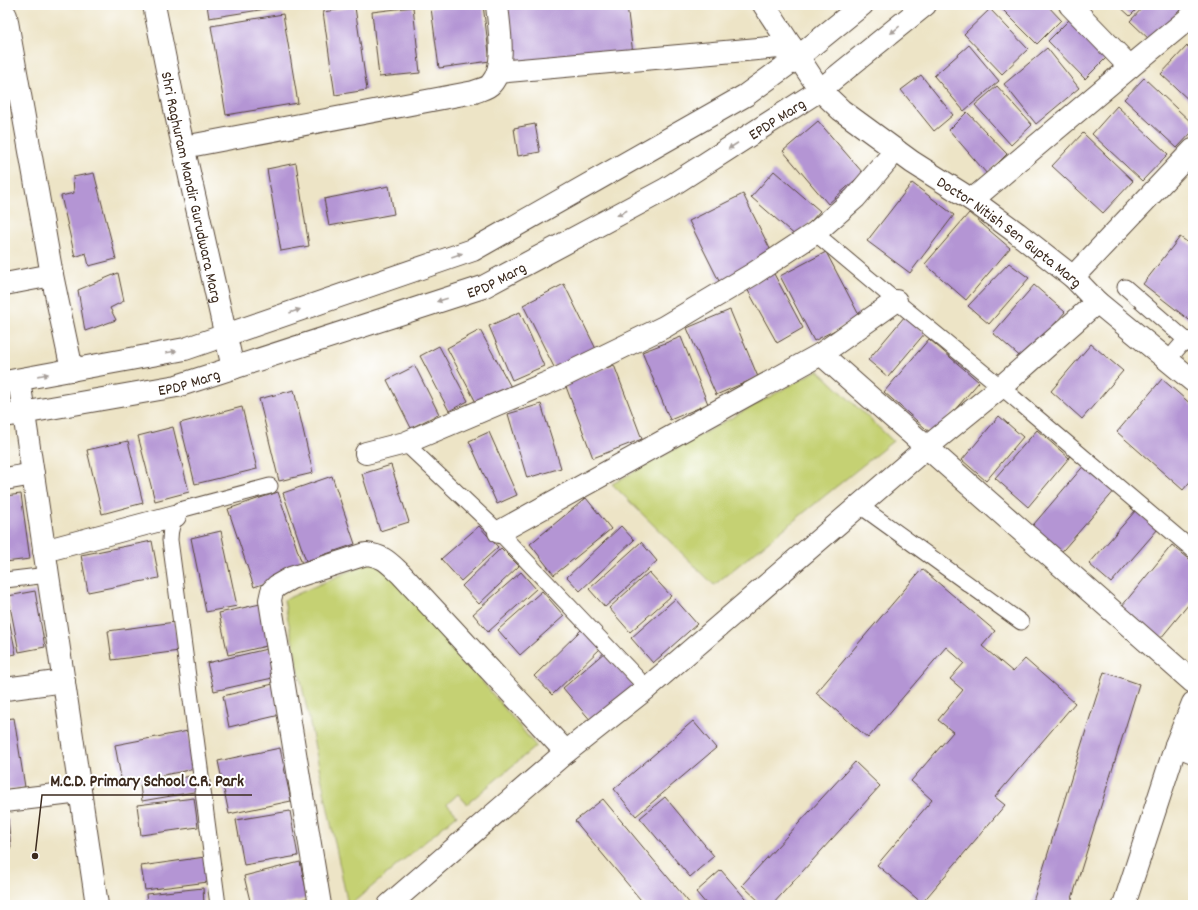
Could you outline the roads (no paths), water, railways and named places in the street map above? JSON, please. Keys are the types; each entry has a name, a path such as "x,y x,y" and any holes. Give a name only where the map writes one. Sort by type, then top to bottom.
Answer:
{"street":[{"name":"Shri Raghuram Mandir Gurudwara Marg","path":"154,5 233,368"},
{"path":"184,147 474,92 490,85 498,72 501,50 496,5"},
{"name":"Doctor Nitish Sen Gupta Marg","path":"764,5 820,90 841,110 896,150 972,200 1018,233 1073,277 1097,302 1193,381"},
{"name":"EPDP Marg","path":"12,381 185,350 473,250 746,95 795,52 862,5"},
{"name":"EPDP Marg","path":"15,415 177,386 483,287 666,189 820,90 925,5"},
{"path":"1070,5 1130,67"},
{"path":"5,14 52,275 72,370"},
{"path":"972,200 1193,15"},
{"path":"498,72 795,52"},
{"path":"366,454 405,444 559,378 664,327 753,274 815,233 855,198 896,150"},
{"path":"1073,277 1193,150"},
{"path":"5,284 52,275"},
{"path":"499,532 821,354 896,301"},
{"path":"389,905 566,752 647,688 927,447 1001,387 1097,302"},
{"path":"821,354 1193,682"},
{"path":"12,381 15,415 33,474 97,905"},
{"path":"5,478 33,474"},
{"path":"44,551 175,516"},
{"path":"320,905 270,600 272,591 277,586 291,578 366,554 377,556 387,561 401,574 566,752"},
{"path":"5,689 64,681"},
{"path":"1124,905 1184,748 1193,703"},
{"path":"5,801 80,792"}],"lane":[{"path":"815,233 1001,387 1193,550"},
{"path":"1125,287 1189,342 1168,360"},
{"path":"405,444 499,532 647,688"},
{"path":"218,905 170,531 175,516 180,510 270,486"},
{"path":"859,505 1021,622"},
{"path":"5,580 48,574"}],"place":[{"name":"M.C.D. Primary School C.R. Park","path":"35,856"}]}
